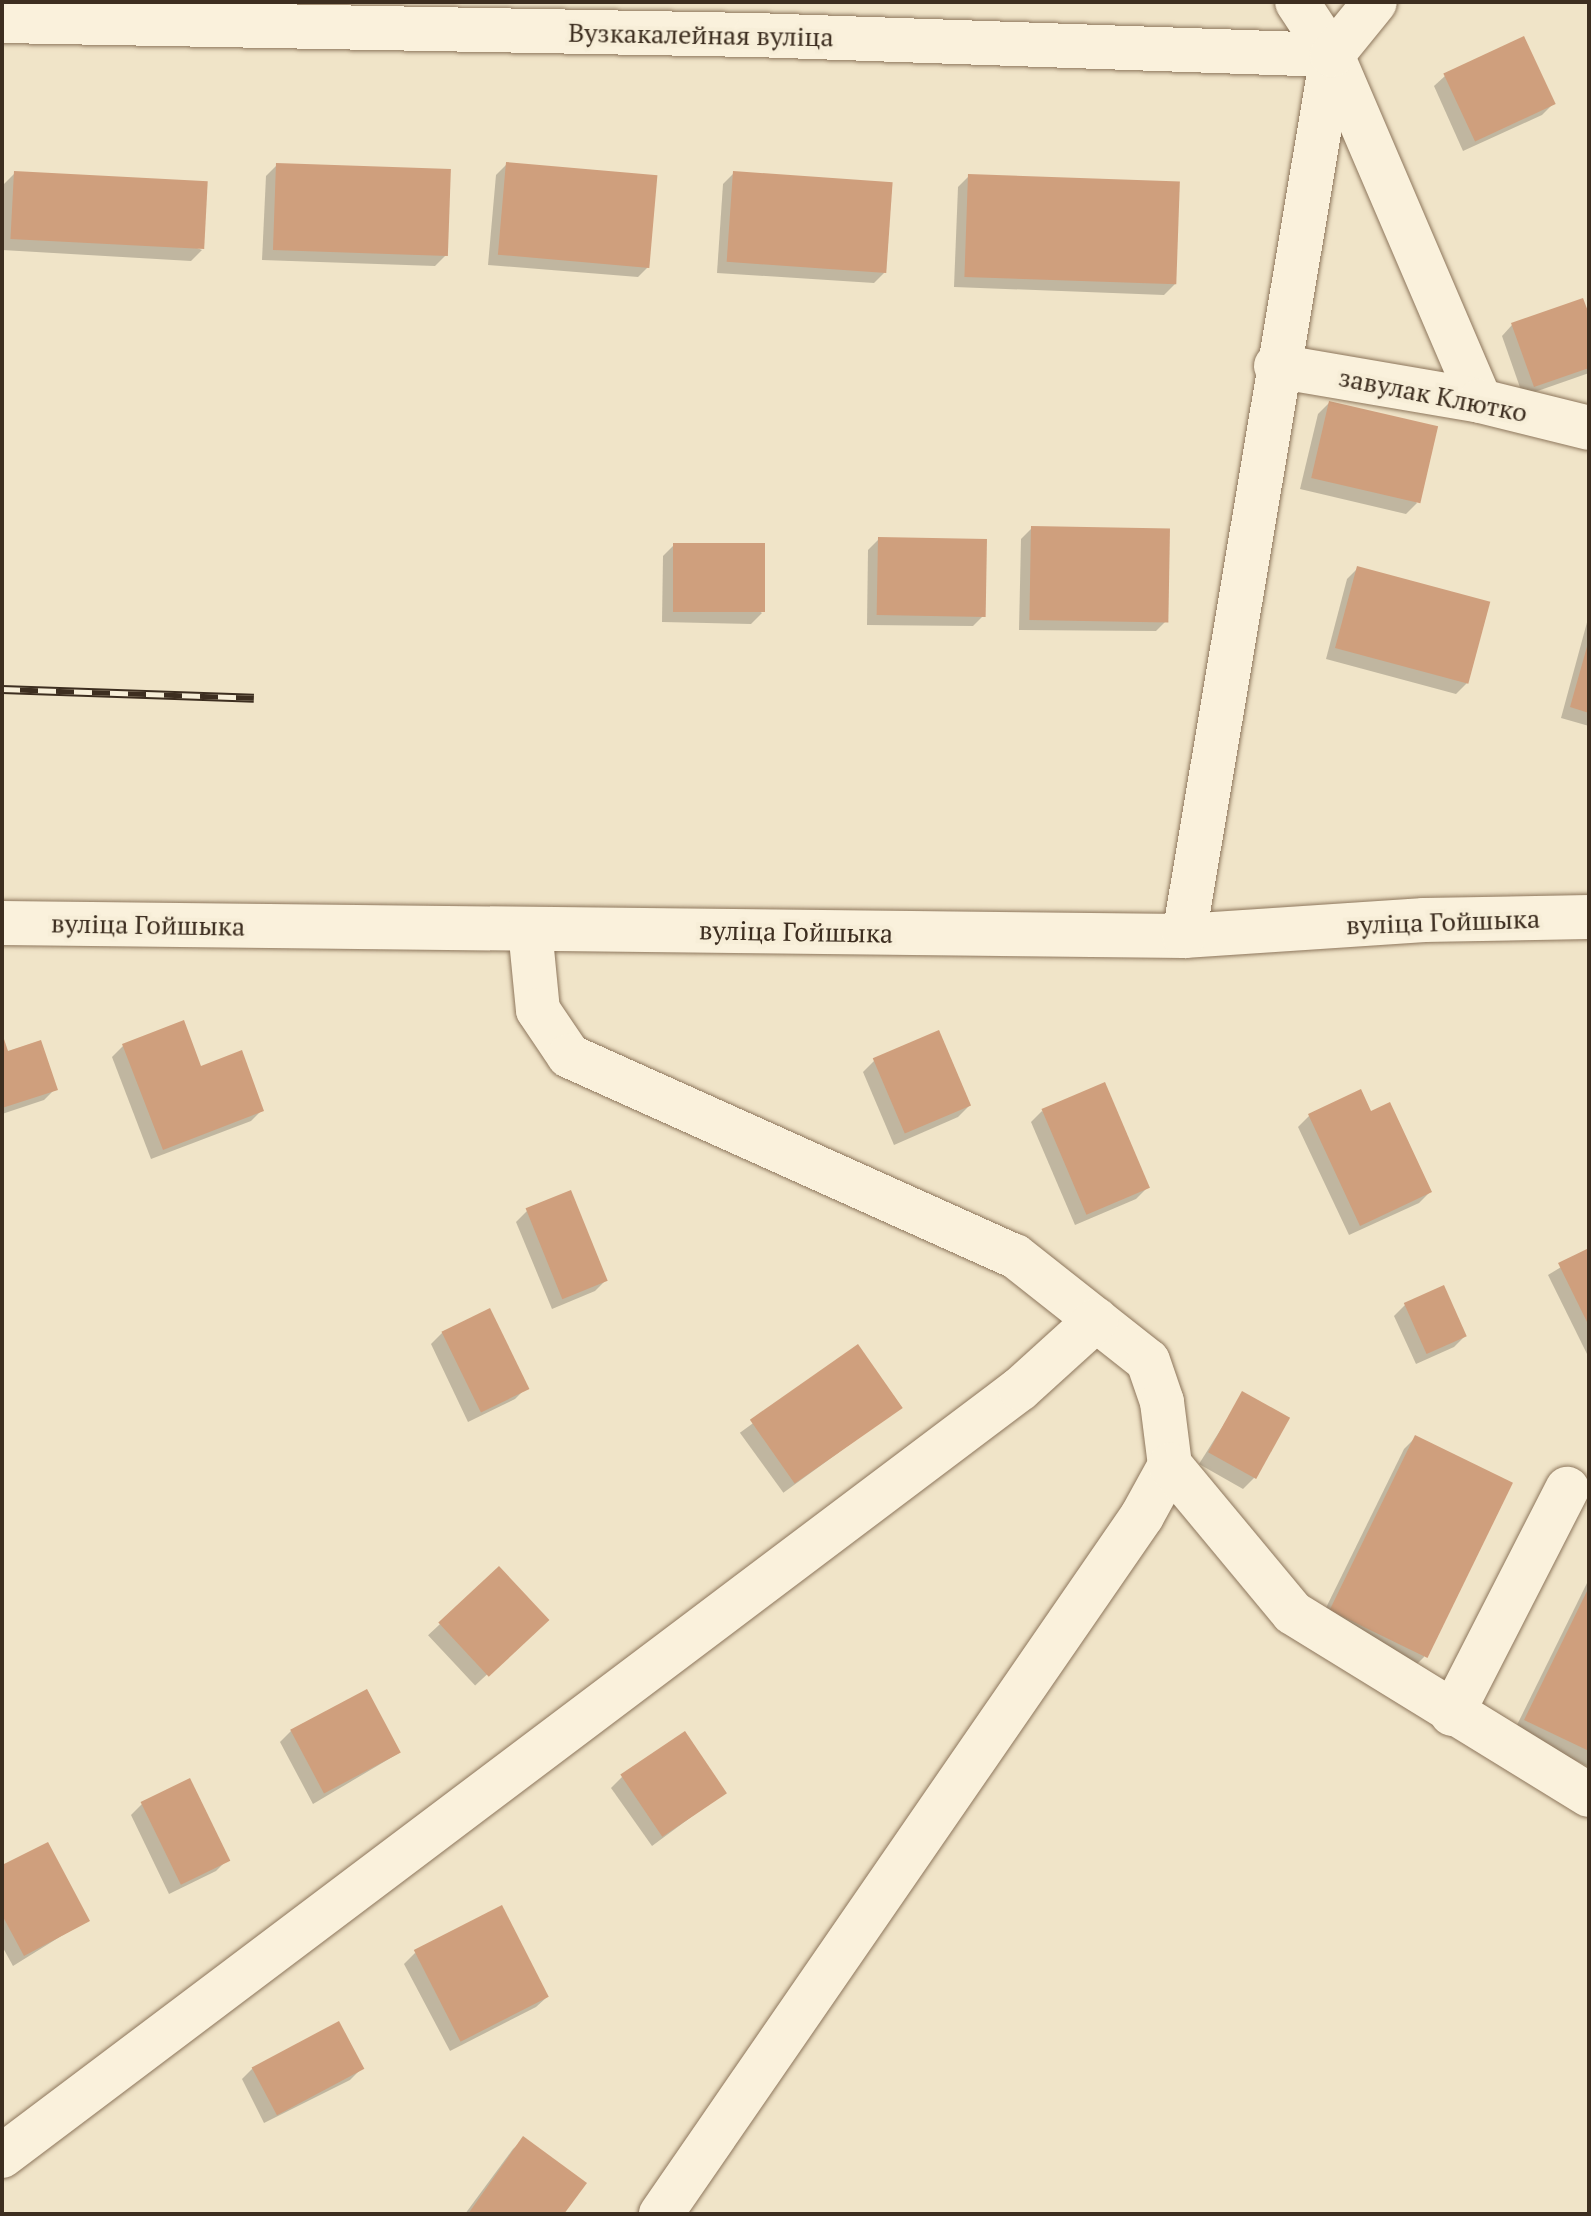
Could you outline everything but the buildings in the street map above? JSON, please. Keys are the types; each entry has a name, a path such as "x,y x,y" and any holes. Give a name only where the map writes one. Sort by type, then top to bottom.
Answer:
{"street":[{"path":"1297,2 1332,55 1480,401"},
{"path":"1184,936 1276,366 1332,55 1375,2"},
{"name":"Вузкакалейная вуліца","path":"2,21 416,16 746,18 1332,55"},
{"name":"завулак Клютко","path":"1276,366 1480,401 1589,428"},
{"name":"вуліца Гойшыка","path":"2,923 1184,936 1424,920 1589,917"},
{"path":"530,929 538,1010 569,1056 1015,1256 1148,1361 1162,1402 1170,1465 1293,1613 1452,1714 1589,1795"},
{"path":"2,2156 1020,1389 1096,1320"},
{"path":"661,2214 1142,1516 1170,1465"},
{"path":"1452,1714 1567,1489"}],"railway":[{"path":"2,689 254,698"}]}
